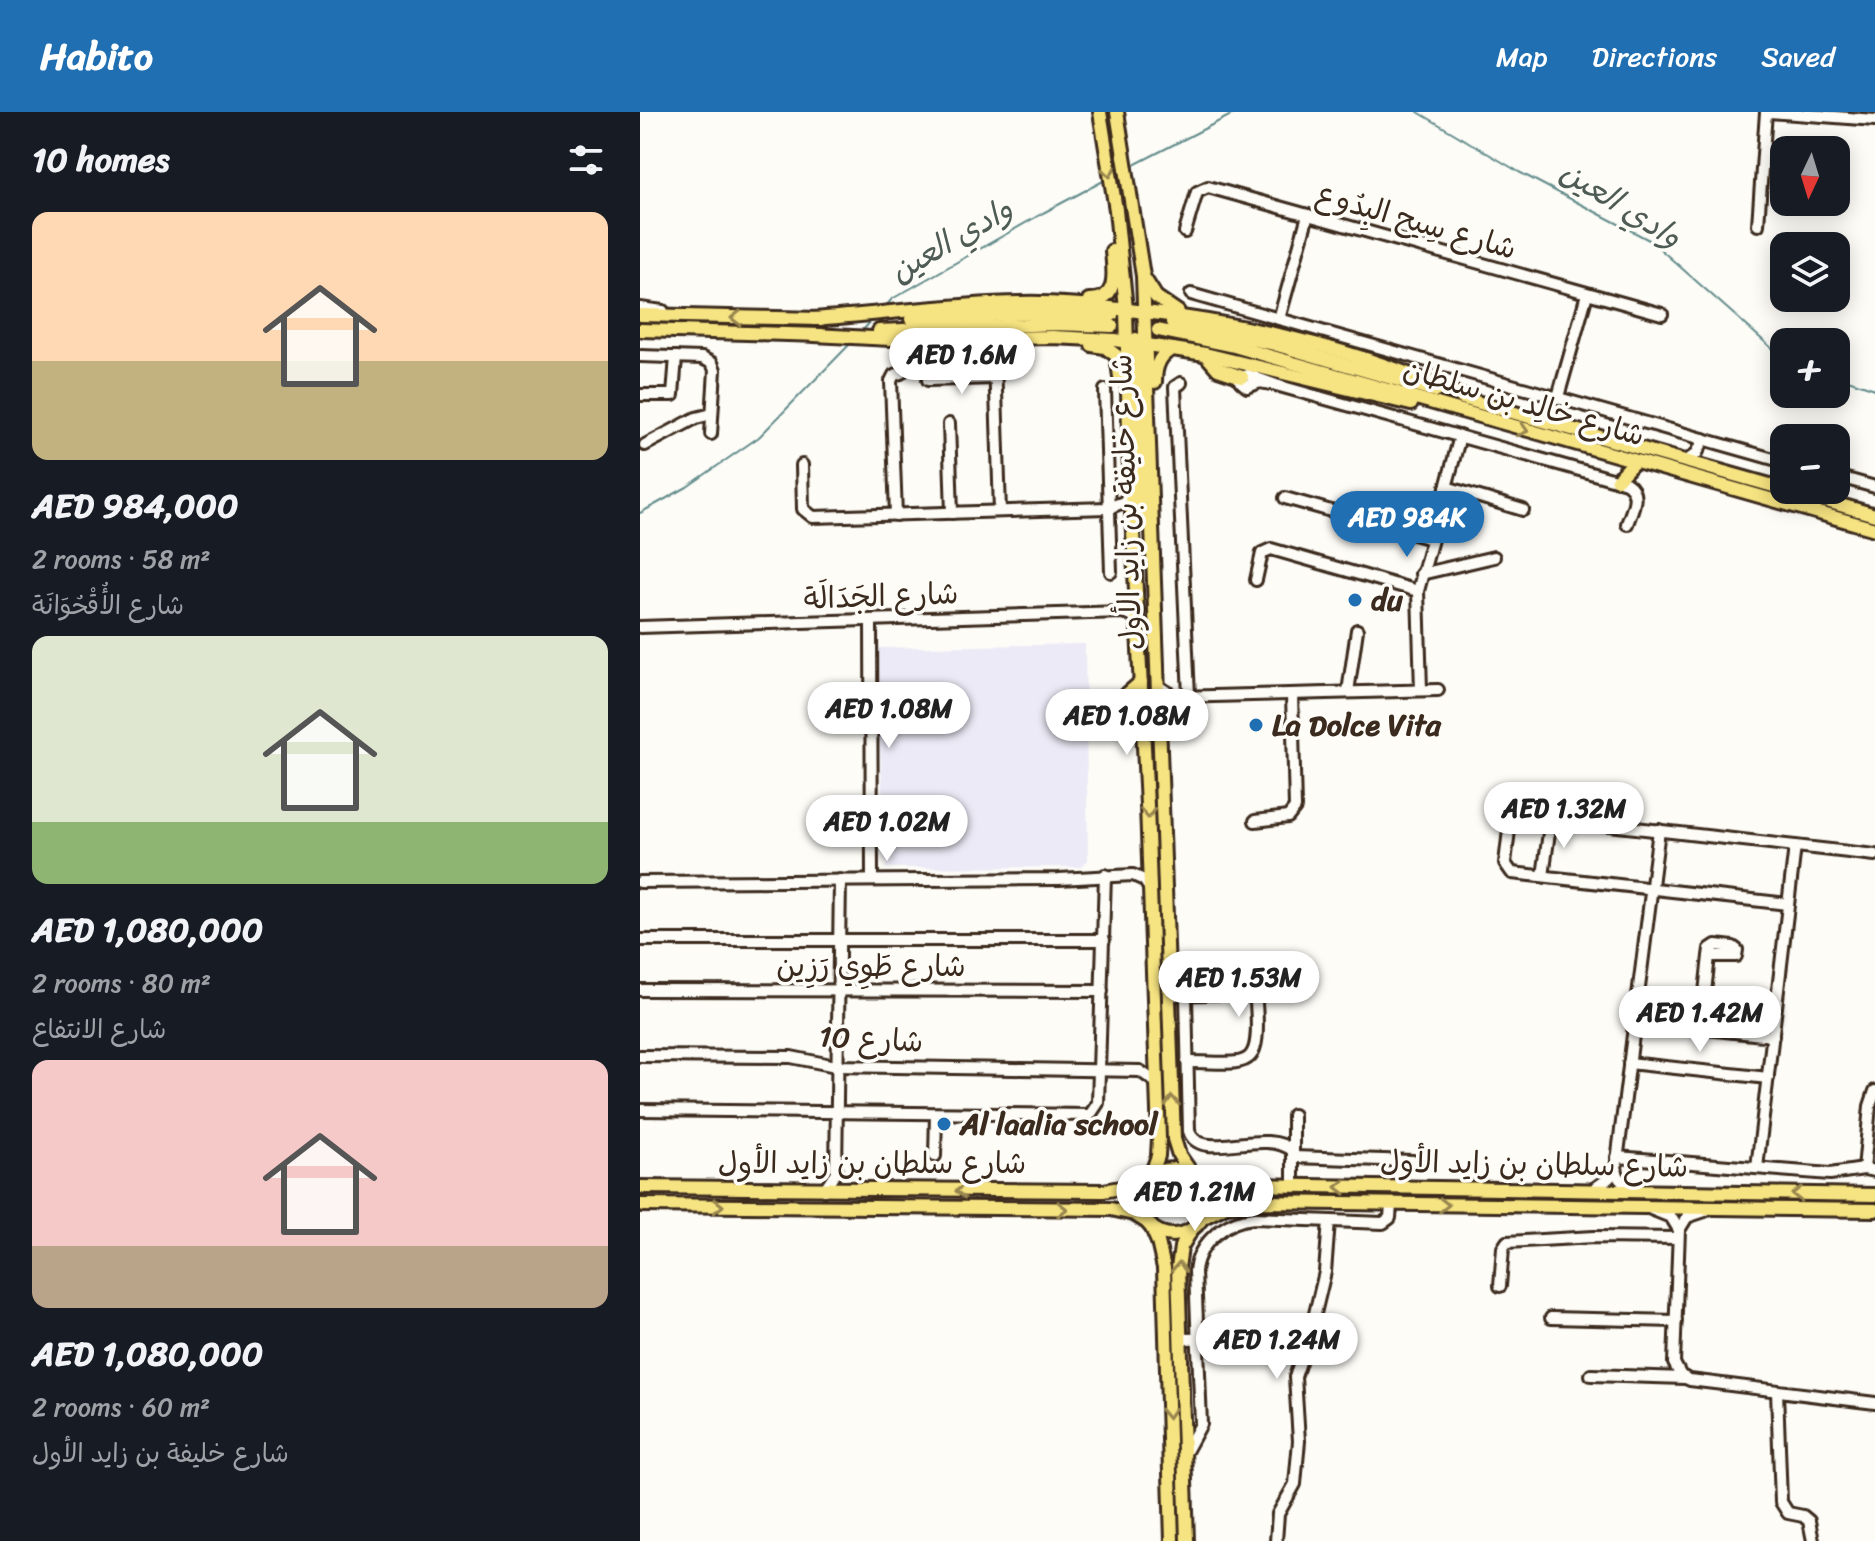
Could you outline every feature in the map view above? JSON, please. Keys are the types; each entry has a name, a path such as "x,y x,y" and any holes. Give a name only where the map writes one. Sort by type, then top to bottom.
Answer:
{"main road":[{"path":"1100,112 1116,213 1128,247 1134,310"},
{"name":"شارع خليفة بن زايد الأول","path":"1117,112 1143,276 1134,310 1152,505 1174,1139 1179,1155 1193,1175"},
{"path":"640,330 814,335 948,324 1019,303 1044,299 1098,300 1105,298 1114,280 1112,238 1116,213"},
{"path":"1143,276 1151,292 1162,303 1188,316"},
{"path":"1019,303 1079,304 1188,316 1243,326 1417,376 1468,399"},
{"name":"شارع خليفة بن زايد الأول","path":"1134,310 1137,344 1130,474 1139,624 1159,1149 1150,1178"},
{"path":"640,315 948,324 1112,321"},
{"path":"948,324 1009,337 1097,345 1117,356 1123,438 1130,474"},
{"name":"شارع خالِد بن سلطان","path":"1770,485 1245,337 1157,325 1875,529"},
{"path":"1009,337 1081,338 1205,354 1379,398 1448,409"},
{"path":"1137,344 1142,505 1153,542"},
{"path":"1152,505 1158,470 1155,371 1160,359 1168,350 1174,349"},
{"path":"1205,354 1218,369 1242,377"},
{"path":"1617,480 1634,462"},
{"name":"شارع خالِد بن سلطان","path":"1837,504 1875,515"},
{"path":"1106,712 1141,682"},
{"path":"1172,1541 1164,1268 1158,1242 1143,1213 1140,1199 1150,1178 1169,1169 1193,1175 1205,1192 1206,1206 1202,1218 1181,1247 1178,1261 1187,1541"},
{"name":"شارع سلطان بن زايد الأول","path":"1193,1175 1233,1185 1875,1195"},
{"name":"شارع سلطان بن زايد الأول","path":"644,1189 1103,1191 1131,1186 1150,1178"},
{"name":"شارع سلطان بن زايد الأول","path":"1202,1218 1226,1206 1245,1202 1875,1210"},
{"name":"شارع سلطان بن زايد الأول","path":"640,1205 1111,1209 1126,1212 1149,1224"},
{"path":"1149,1224 1171,1234 1192,1229"}],"street":[{"path":"1758,225 1768,112 1875,120"},
{"name":"شارع سِيح البِدُوع","path":"1185,232 1196,195 1205,187 1662,314"},
{"path":"1279,319 1308,215"},
{"path":"1191,294 1558,397 1703,442 1770,459"},
{"path":"1558,397 1587,294"},
{"path":"640,308 684,317"},
{"path":"640,356 705,358 712,363 715,370 711,434"},
{"path":"640,395 673,395 676,357"},
{"path":"995,361 1000,511"},
{"path":"896,515 891,381 894,375 901,373"},
{"path":"1242,377 1248,375 1617,480 1629,485 1635,492 1627,524"},
{"path":"928,380 995,378"},
{"path":"1181,383 1175,389 1189,696"},
{"path":"1105,390 1111,572"},
{"path":"645,445 696,418 712,414"},
{"path":"949,424 952,513"},
{"path":"1421,690 1418,591 1460,436"},
{"path":"1687,461 1703,442"},
{"path":"1703,442 1706,467"},
{"path":"802,465 803,509 810,516 1110,507 1128,511 1133,520"},
{"path":"1850,480 1875,487"},
{"path":"1446,487 1523,510"},
{"path":"1110,507 1126,500 1131,490"},
{"path":"1285,498 1431,539"},
{"path":"1256,580 1262,553 1271,549 1418,591"},
{"path":"1421,574 1494,557"},
{"path":"1123,612 1132,607 1137,598"},
{"path":"1123,612 1133,616 1139,624"},
{"name":"شارع الجَدَالَة","path":"640,627 1123,612"},
{"path":"871,621 872,880"},
{"path":"1348,692 1357,630"},
{"path":"1158,686 1175,697"},
{"path":"1159,710 1175,697 1438,690"},
{"path":"1255,821 1288,817 1295,808 1292,694"},
{"path":"1788,904 1512,873 1506,868 1509,825 1512,818 1520,815 1875,855"},
{"path":"1543,876 1551,818"},
{"path":"1591,1191 1609,1178 1616,1163 1659,830"},
{"path":"1757,1168 1795,846"},
{"path":"1133,875 1149,863"},
{"path":"640,1110 1086,1116 1093,1113 1098,1106 1100,1070 1105,875"},
{"path":"640,882 1059,879 1133,875 1144,880 1150,889"},
{"path":"840,880 836,1172 848,1190"},
{"path":"640,940 1104,940"},
{"path":"1701,1029 1709,956"},
{"name":"شارع طَوِي رَزِين","path":"640,990 1102,991"},
{"path":"1169,995 1244,993 1253,997 1256,1006 1256,1049 1249,1059 1187,1062"},
{"path":"1186,995 1189,1131 1193,1141 1203,1145 1275,1141 1293,1154 1413,1161"},
{"path":"1649,1017 1667,1025 1773,1036"},
{"name":"شارع 10","path":"640,1056 791,1057 836,1066 1140,1071"},
{"path":"1156,1056 1150,1065 1140,1071 1157,1083"},
{"path":"1629,1063 1768,1078"},
{"path":"1616,1163 1837,1174 1869,1170 1870,1106 1875,1091"},
{"path":"935,1156 936,1114"},
{"path":"1293,1115 1293,1186"},
{"path":"1616,1163 1619,1178 1631,1191"},
{"path":"824,1190 836,1172"},
{"path":"1184,1456 1201,1424 1195,1266 1202,1251 1223,1227 1239,1220 1386,1222 1391,1215 1391,1204"},
{"path":"1646,1207 1671,1217 1678,1234 1675,1369 1685,1378"},
{"path":"1678,1234 1687,1217 1714,1208"},
{"path":"1276,1541 1276,1519 1295,1484 1299,1441 1295,1377 1325,1272 1329,1221"},
{"path":"1500,1286 1503,1248 1507,1242 1678,1234"},
{"path":"1551,1318 1676,1321"},
{"path":"1180,1339 1243,1338"},
{"path":"1591,1375 1685,1378 1875,1403"},
{"path":"1777,1391 1781,1502 1788,1513 1803,1516 1809,1521 1813,1541"},
{"path":"1183,1426 1197,1432"}],"shaded area":[{"path":"1085,644 1088,860 1082,867 886,868 875,648"}],"waterway":[{"name":"وادي العين","path":"1130,167 1235,113 1244,112"},
{"name":"وادي العين","path":"1418,112 1519,172 1651,241 1770,347"},
{"name":"وادي العين","path":"884,308 892,299 1107,179"},
{"name":"وادي العين","path":"862,331 874,318"},
{"name":"وادي العين","path":"640,513 687,487 759,437 852,342"},
{"name":"وادي العين","path":"1850,381 1875,389"}],"tunnel":[{"path":"1116,316 1157,320"}],"place":[{"name":"du","path":"1355,600"},
{"name":"La Dolce Vita","path":"1256,725"},
{"name":"Al laalia school","path":"944,1124"}]}
